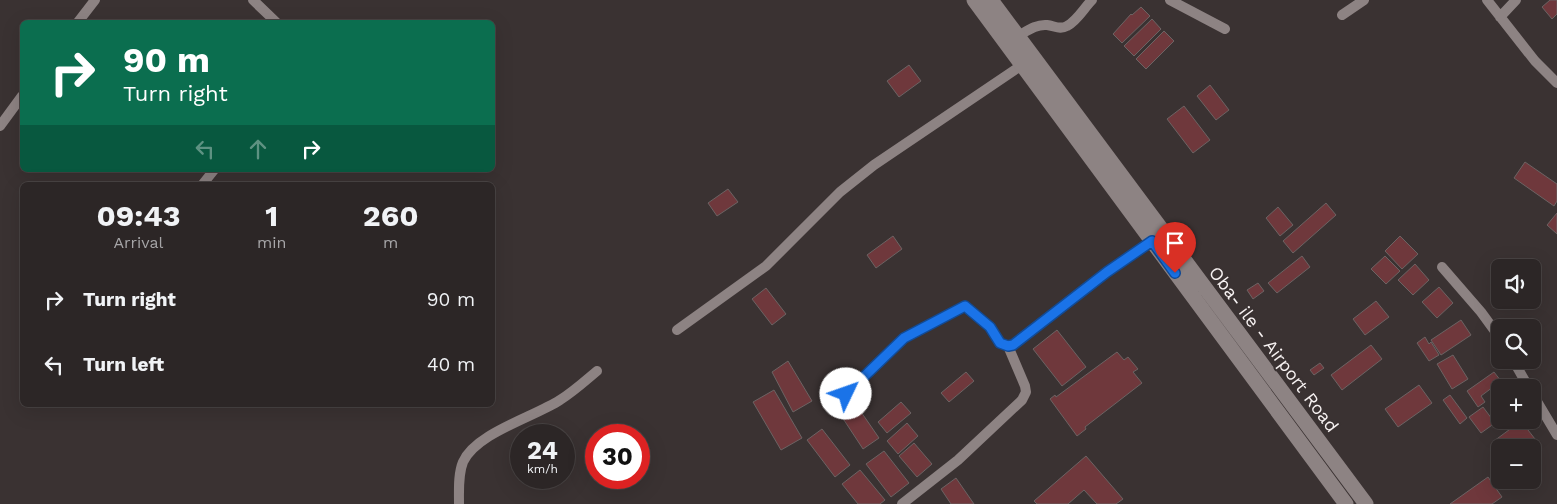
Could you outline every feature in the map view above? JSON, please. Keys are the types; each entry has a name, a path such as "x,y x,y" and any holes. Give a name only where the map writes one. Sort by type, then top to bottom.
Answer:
{"main road":[{"name":"Oba- ile - Airport Road","path":"974,0 1346,504"},
{"name":"Oba- ile - Airport Road","path":"991,0 1366,504"},
{"path":"1255,382 1267,372"}],"street":[{"path":"80,20 95,0"},
{"path":"253,0 274,20"},
{"path":"1018,36 1037,26 1048,25 1064,28 1070,25 1092,0"},
{"path":"1170,0 1225,29"},
{"path":"1342,15 1364,0"},
{"path":"1486,0 1535,61 1557,83"},
{"path":"1500,17 1516,0"},
{"path":"676,330 766,266 840,192 874,164 1022,65"},
{"path":"0,126 20,99"},
{"path":"204,182 212,172"},
{"path":"833,405 904,338 965,306 990,327 1000,343 1008,346 1013,345 1107,272 1152,241"},
{"path":"1442,267 1491,326"},
{"path":"902,504 958,460 1022,400 1026,392 1025,386 1008,346"},
{"path":"459,504 460,471 464,460 471,450 492,435 560,400 597,371"},
{"path":"1541,408 1557,435"}],"building":[{"path":"1550,0 1557,0 1557,14 1552,19 1542,7"},
{"path":"1141,7 1150,16 1122,43 1113,34 1131,14"},
{"path":"1152,19 1161,29 1134,56 1124,46"},
{"path":"1164,31 1174,41 1146,69 1136,59"},
{"path":"909,65 921,81 899,97 887,81"},
{"path":"1210,85 1229,110 1216,120 1197,96"},
{"path":"1184,106 1210,140 1193,153 1167,119"},
{"path":"1525,162 1557,184 1557,201 1554,206 1514,178"},
{"path":"728,189 738,202 717,216 708,203"},
{"path":"1326,203 1336,215 1293,253 1283,241"},
{"path":"1278,207 1293,225 1280,236 1266,218"},
{"path":"1557,213 1557,234 1547,225"},
{"path":"893,236 902,249 876,268 867,255"},
{"path":"1400,236 1418,254 1402,269 1385,251"},
{"path":"1302,256 1310,267 1277,293 1268,283"},
{"path":"1385,256 1400,271 1386,284 1371,269"},
{"path":"1415,264 1429,280 1413,295 1398,280"},
{"path":"1258,283 1264,291 1253,299 1247,290"},
{"path":"1439,287 1453,303 1437,318 1422,302"},
{"path":"766,288 786,314 772,325 752,299"},
{"path":"1376,301 1389,317 1365,335 1353,319"},
{"path":"1461,320 1471,335 1441,355 1431,340"},
{"path":"1057,330 1086,367 1062,386 1033,349"},
{"path":"1425,337 1429,344 1431,342 1439,355 1429,361 1417,343"},
{"path":"1371,345 1382,359 1342,390 1331,375"},
{"path":"1117,352 1124,360 1128,357 1138,369 1133,372 1142,383 1085,427 1086,429 1077,436 1050,399 1055,395 1056,397"},
{"path":"1453,355 1468,379 1452,389 1437,364"},
{"path":"788,361 812,401 793,412 772,372"},
{"path":"1320,363 1324,368 1314,375 1310,370"},
{"path":"966,372 974,381 949,402 941,393"},
{"path":"1494,372 1499,379 1491,379 1491,388 1481,396 1485,402 1478,407 1467,391"},
{"path":"1419,385 1432,403 1398,427 1385,409"},
{"path":"774,390 802,438 781,450 753,402"},
{"path":"1450,395 1467,418 1460,424 1443,400"},
{"path":"901,402 911,413 887,433 878,422"},
{"path":"857,406 879,438 863,449 842,417"},
{"path":"1483,407 1491,418 1491,426 1481,433 1469,417"},
{"path":"907,423 918,436 898,454 887,441"},
{"path":"822,429 850,465 835,477 807,440"},
{"path":"1510,429 1527,429 1535,439 1497,439"},
{"path":"914,443 932,464 917,477 899,456"},
{"path":"884,451 909,483 891,497 866,464"},
{"path":"1086,456 1123,499 1116,504 1097,504 1084,490 1068,504 1037,504 1034,501"},
{"path":"860,470 885,500 880,504 858,504 842,484"},
{"path":"1488,477 1491,481 1491,489 1496,489 1502,497 1492,504 1450,504"},
{"path":"956,478 974,504 951,504 941,489"}],"route":[{"path":"846,394 904,338 965,306 990,327 1000,343 1008,346 1013,345 1107,272 1152,241 1175,273"}]}
